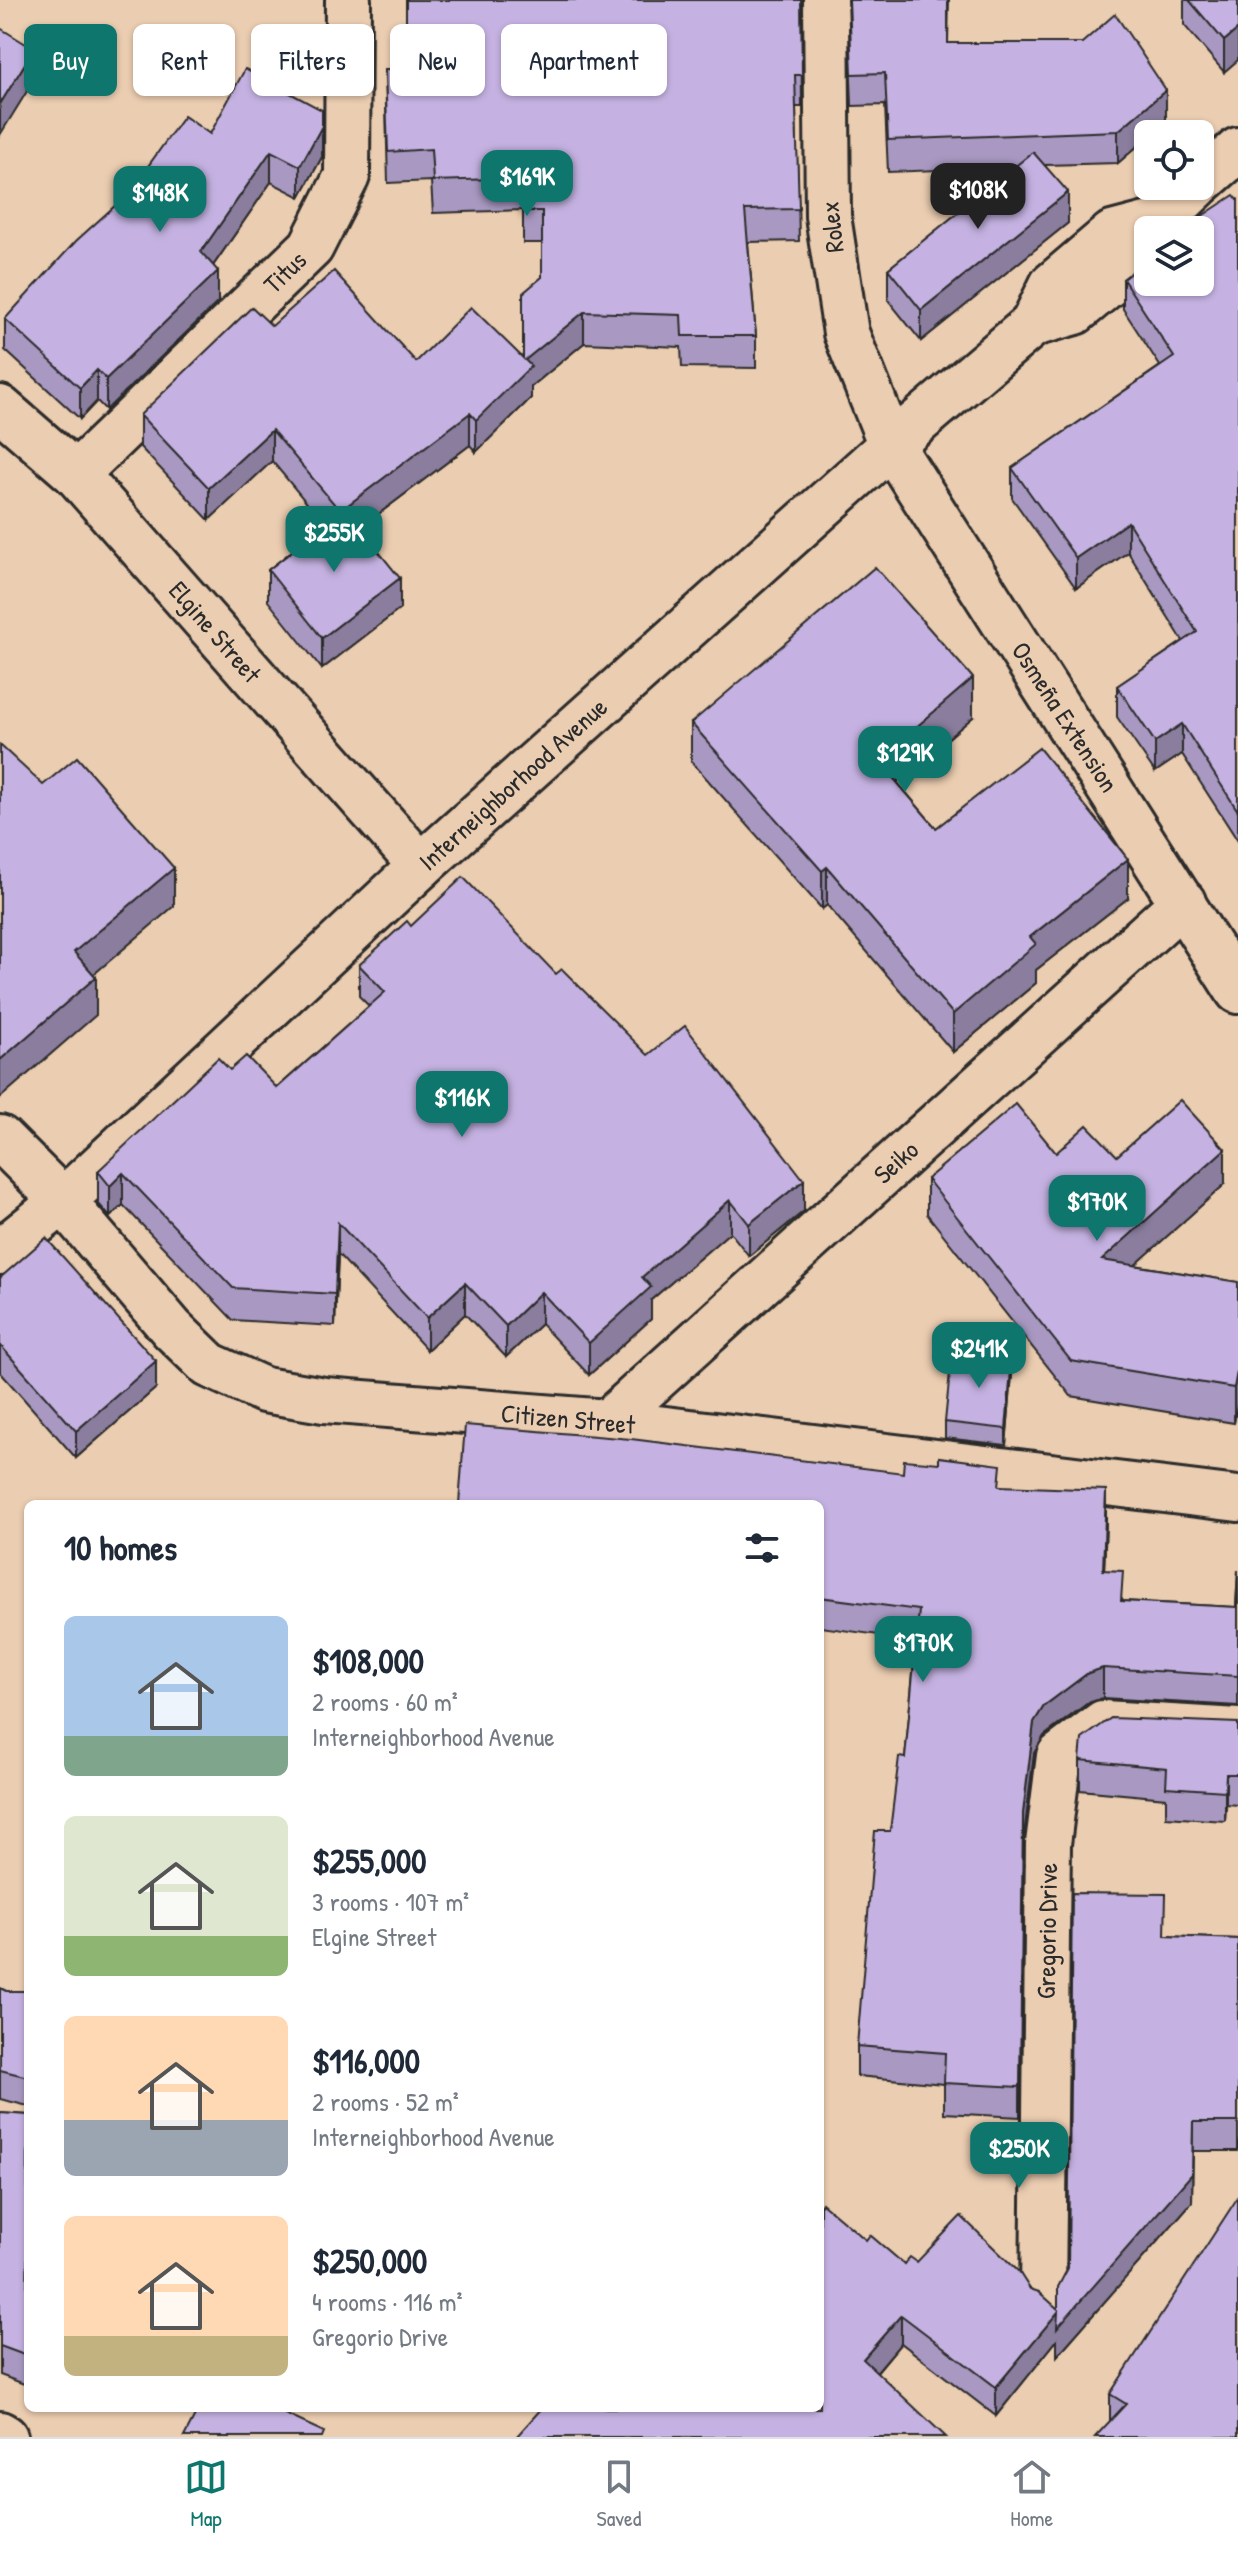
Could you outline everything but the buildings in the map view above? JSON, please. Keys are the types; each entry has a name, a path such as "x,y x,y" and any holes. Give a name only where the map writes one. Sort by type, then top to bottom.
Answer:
{"street":[{"name":"Titus","path":"76,474 311,247 347,176 348,0"},
{"name":"Rolex","path":"826,0 828,216 846,333 891,445"},
{"path":"1214,171 1238,150"},
{"path":"1166,216 1182,200"},
{"name":"Interneighborhood Avenue","path":"0,1252 63,1201 421,866 891,445 1033,324 1052,285 1112,234 1134,232"},
{"name":"Elgine Street","path":"0,408 76,474 421,866"},
{"name":"Osmeña Extension","path":"891,445 1238,991"},
{"name":"Seiko","path":"608,1422 1183,902"},
{"name":"Citizen Street","path":"0,1138 63,1201 172,1329 209,1365 264,1390 324,1400 608,1422 1238,1499"},
{"name":"Gregorio Drive","path":"1043,2296 1048,1844 1059,1756 1103,1723 1238,1731"}]}
